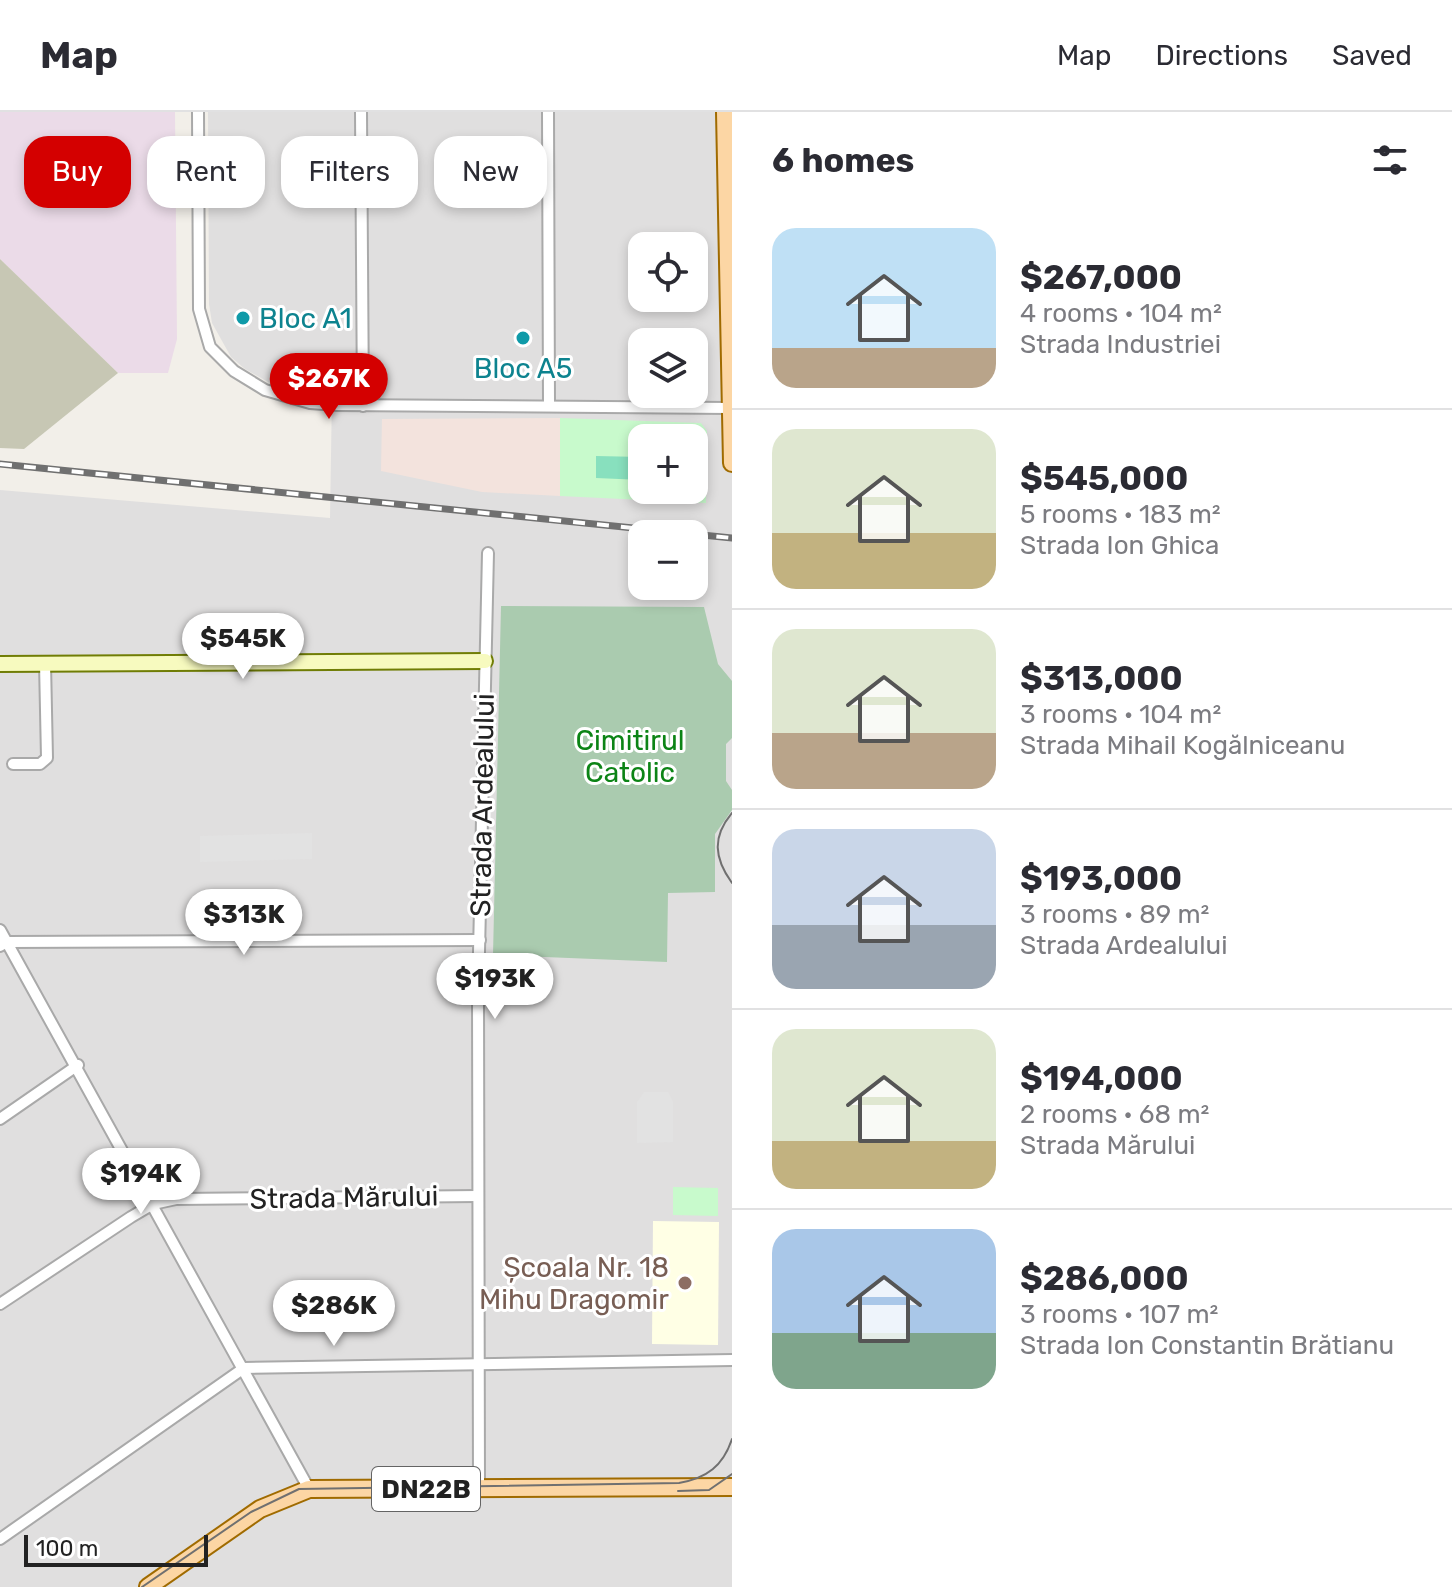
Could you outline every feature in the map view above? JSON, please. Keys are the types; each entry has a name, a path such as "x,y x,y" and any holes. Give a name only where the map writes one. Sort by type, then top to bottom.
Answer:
{"main road":[{"path":"725,112 732,463"},
{"name":"DN22B","path":"148,1587 260,1509 309,1489 732,1487"}],"street":[{"path":"198,112 199,309 210,347 234,371 265,390 310,403 363,406 730,408"},
{"path":"361,112 363,406"},
{"path":"548,112 549,405"},
{"name":"Strada Ardealului","path":"479,1488 480,940 488,553"},
{"path":"0,664 485,661"},
{"path":"13,764 40,764 47,758 45,663"},
{"path":"0,930 3,944 78,1065 309,1489"},
{"path":"3,944 480,940"},
{"path":"0,1119 78,1065"},
{"name":"Strada Mărului","path":"0,1304 153,1204 176,1199 478,1196"},
{"path":"0,1539 244,1368 732,1360"}],"shaded area":[{"path":"0,112 175,112 175,136 147,136 147,208 176,208 177,339 168,373 118,373 0,259"},
{"path":"208,112 732,112 732,1587 0,1587 0,490 330,518 332,393 295,390 268,382 245,369 231,357 212,323 209,304 208,208 265,208 265,136 208,136"},
{"path":"0,259 118,373 24,449 0,448"},
{"path":"560,418 560,496 482,492 381,471 382,419"},
{"path":"312,833 312,859 200,862 200,836"},
{"path":"644,1092 668,1092 673,1102 673,1142 637,1143 637,1102"},
{"name":"Școala Nr. 18 Mihu Dragomir","path":"653,1221 719,1222 718,1345 652,1344"}],"green space":[{"path":"560,418 701,423 628,424 628,499 560,496"},
{"path":"596,456 628,457 628,479 596,478"},
{"name":"Cimitirul Catolic","path":"501,606 704,607 718,664 732,681 732,738 726,744 726,781 732,790 732,810 715,834 715,892 668,893 667,962 493,955"},
{"path":"673,1187 718,1188 718,1216 673,1215"}],"tram line":[{"path":"732,813 718,839 719,856 732,883"},
{"path":"142,1587 251,1512 299,1489 679,1483 698,1478 713,1469 724,1457 732,1439"},
{"path":"678,1491 709,1490 732,1474"}],"railway":[{"path":"0,464 732,538"}],"place":[{"name":"Bloc A1","path":"243,318"},
{"name":"Bloc A5","path":"523,338"},
{"name":"Școala Nr. 18 Mihu Dragomir","path":"685,1283"}]}
